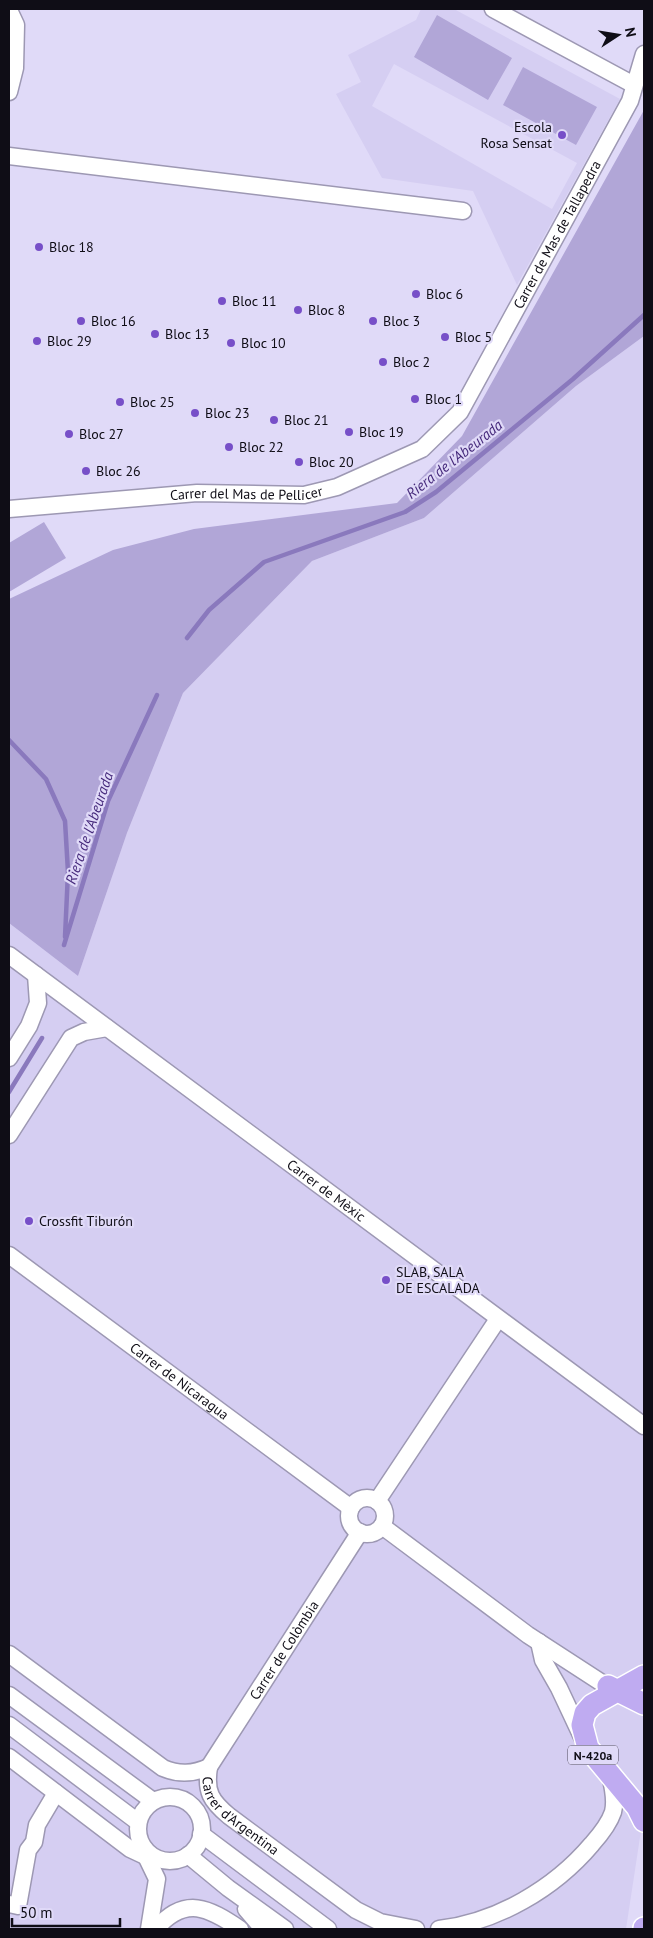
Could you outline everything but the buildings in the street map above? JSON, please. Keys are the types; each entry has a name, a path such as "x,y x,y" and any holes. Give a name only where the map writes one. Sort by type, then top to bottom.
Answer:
{"main road":[{"name":"N-420a","path":"644,1676 616,1688 592,1705 586,1713 582,1725 588,1748 637,1807 644,1821"},
{"path":"616,1688 644,1704"}],"street":[{"path":"494,9 634,85"},
{"path":"9,10 16,25 15,68 9,92"},
{"name":"Carrer de Mas de Tallapedra","path":"460,412 630,101 644,54"},
{"path":"9,156 463,210"},
{"name":"Carrer del Mas de Pellicer","path":"9,509 197,493 304,494 337,487 422,449 460,412"},
{"name":"Carrer de Mèxic","path":"9,955 644,1426"},
{"path":"9,1058 29,1026 38,1003 36,975"},
{"path":"9,1135 71,1038 84,1032 107,1028"},
{"name":"Carrer de Nicaragua","path":"9,1255 351,1508"},
{"path":"377,1501 498,1318"},
{"path":"363,1498 371,1498 377,1501 384,1510 385,1516 382,1526 376,1532 370,1534 360,1532 352,1526 349,1520 351,1508 357,1501 363,1498"},
{"path":"382,1526 539,1642 616,1688 644,1664"},
{"name":"Carrer de Colòmbia","path":"185,1801 360,1532"},
{"path":"539,1642 543,1660 588,1748"},
{"name":"Carrer d'Argentina","path":"9,1654 163,1768 174,1773 205,1772 209,1793 215,1804 356,1910 380,1922 416,1929"},
{"path":"9,1695 153,1801"},
{"path":"9,1724 138,1822"},
{"path":"11,1764 56,1793 130,1849 173,1861 184,1857"},
{"path":"438,1929 474,1922 509,1908 535,1893 564,1872 587,1850 603,1831 613,1812 614,1794 610,1775"},
{"path":"9,1904 18,1906 28,1850 34,1842 37,1824 56,1793"},
{"path":"149,1929 157,1879 148,1853 138,1833 138,1822 146,1807 153,1801 161,1798 185,1801 200,1817 201,1834 194,1849 157,1879"},
{"path":"201,1834 328,1929"},
{"path":"184,1857 285,1929"},
{"path":"228,1888 263,1929"},
{"path":"156,1929 166,1917 190,1908 216,1913 240,1929"}],"shaded area":[{"name":"Escola Rosa Sensat","path":"421,9 454,9 620,99 517,285 473,191 382,178 336,94 361,82 348,55 416,20","holes":["394,64 577,163 552,209 372,106"]},
{"path":"437,15 512,58 488,100 414,57"},
{"path":"523,67 597,107 576,145 503,105"},
{"path":"644,110 644,336 576,386 424,518 312,561 183,693 127,833 78,976 9,923 9,599 113,550 194,529 397,503 462,436"},
{"path":"644,336 644,1811 626,1929 9,1929 9,923 78,976 127,833 183,693 312,561 424,518 576,386"},
{"path":"44,522 66,558 9,592 9,543"}],"waterway":[{"name":"Riera de l'Abeurada","path":"187,638 209,610 264,562 405,512 436,492 573,379 644,315"},
{"name":"Riera de l'Abeurada","path":"64,945 108,801 157,695"},
{"path":"9,740 46,779 65,821 68,872 65,937"},
{"name":"Riera de l'Abeurada","path":"9,1092 42,1038"}],"place":[{"name":"Escola Rosa Sensat","path":"562,135"},
{"name":"Bloc 18","path":"39,247"},
{"name":"Bloc 6","path":"416,294"},
{"name":"Bloc 11","path":"222,301"},
{"name":"Bloc 8","path":"298,310"},
{"name":"Bloc 16","path":"81,321"},
{"name":"Bloc 3","path":"373,321"},
{"name":"Bloc 13","path":"155,334"},
{"name":"Bloc 5","path":"445,337"},
{"name":"Bloc 29","path":"37,341"},
{"name":"Bloc 10","path":"231,343"},
{"name":"Bloc 2","path":"383,362"},
{"name":"Bloc 1","path":"415,399"},
{"name":"Bloc 25","path":"120,402"},
{"name":"Bloc 23","path":"195,413"},
{"name":"Bloc 21","path":"274,420"},
{"name":"Bloc 19","path":"349,432"},
{"name":"Bloc 27","path":"69,434"},
{"name":"Bloc 22","path":"229,447"},
{"name":"Bloc 20","path":"299,462"},
{"name":"Bloc 26","path":"86,471"},
{"name":"Crossfit Tiburón","path":"29,1221"},
{"name":"SLAB, SALA DE ESCALADA","path":"386,1280"}]}
